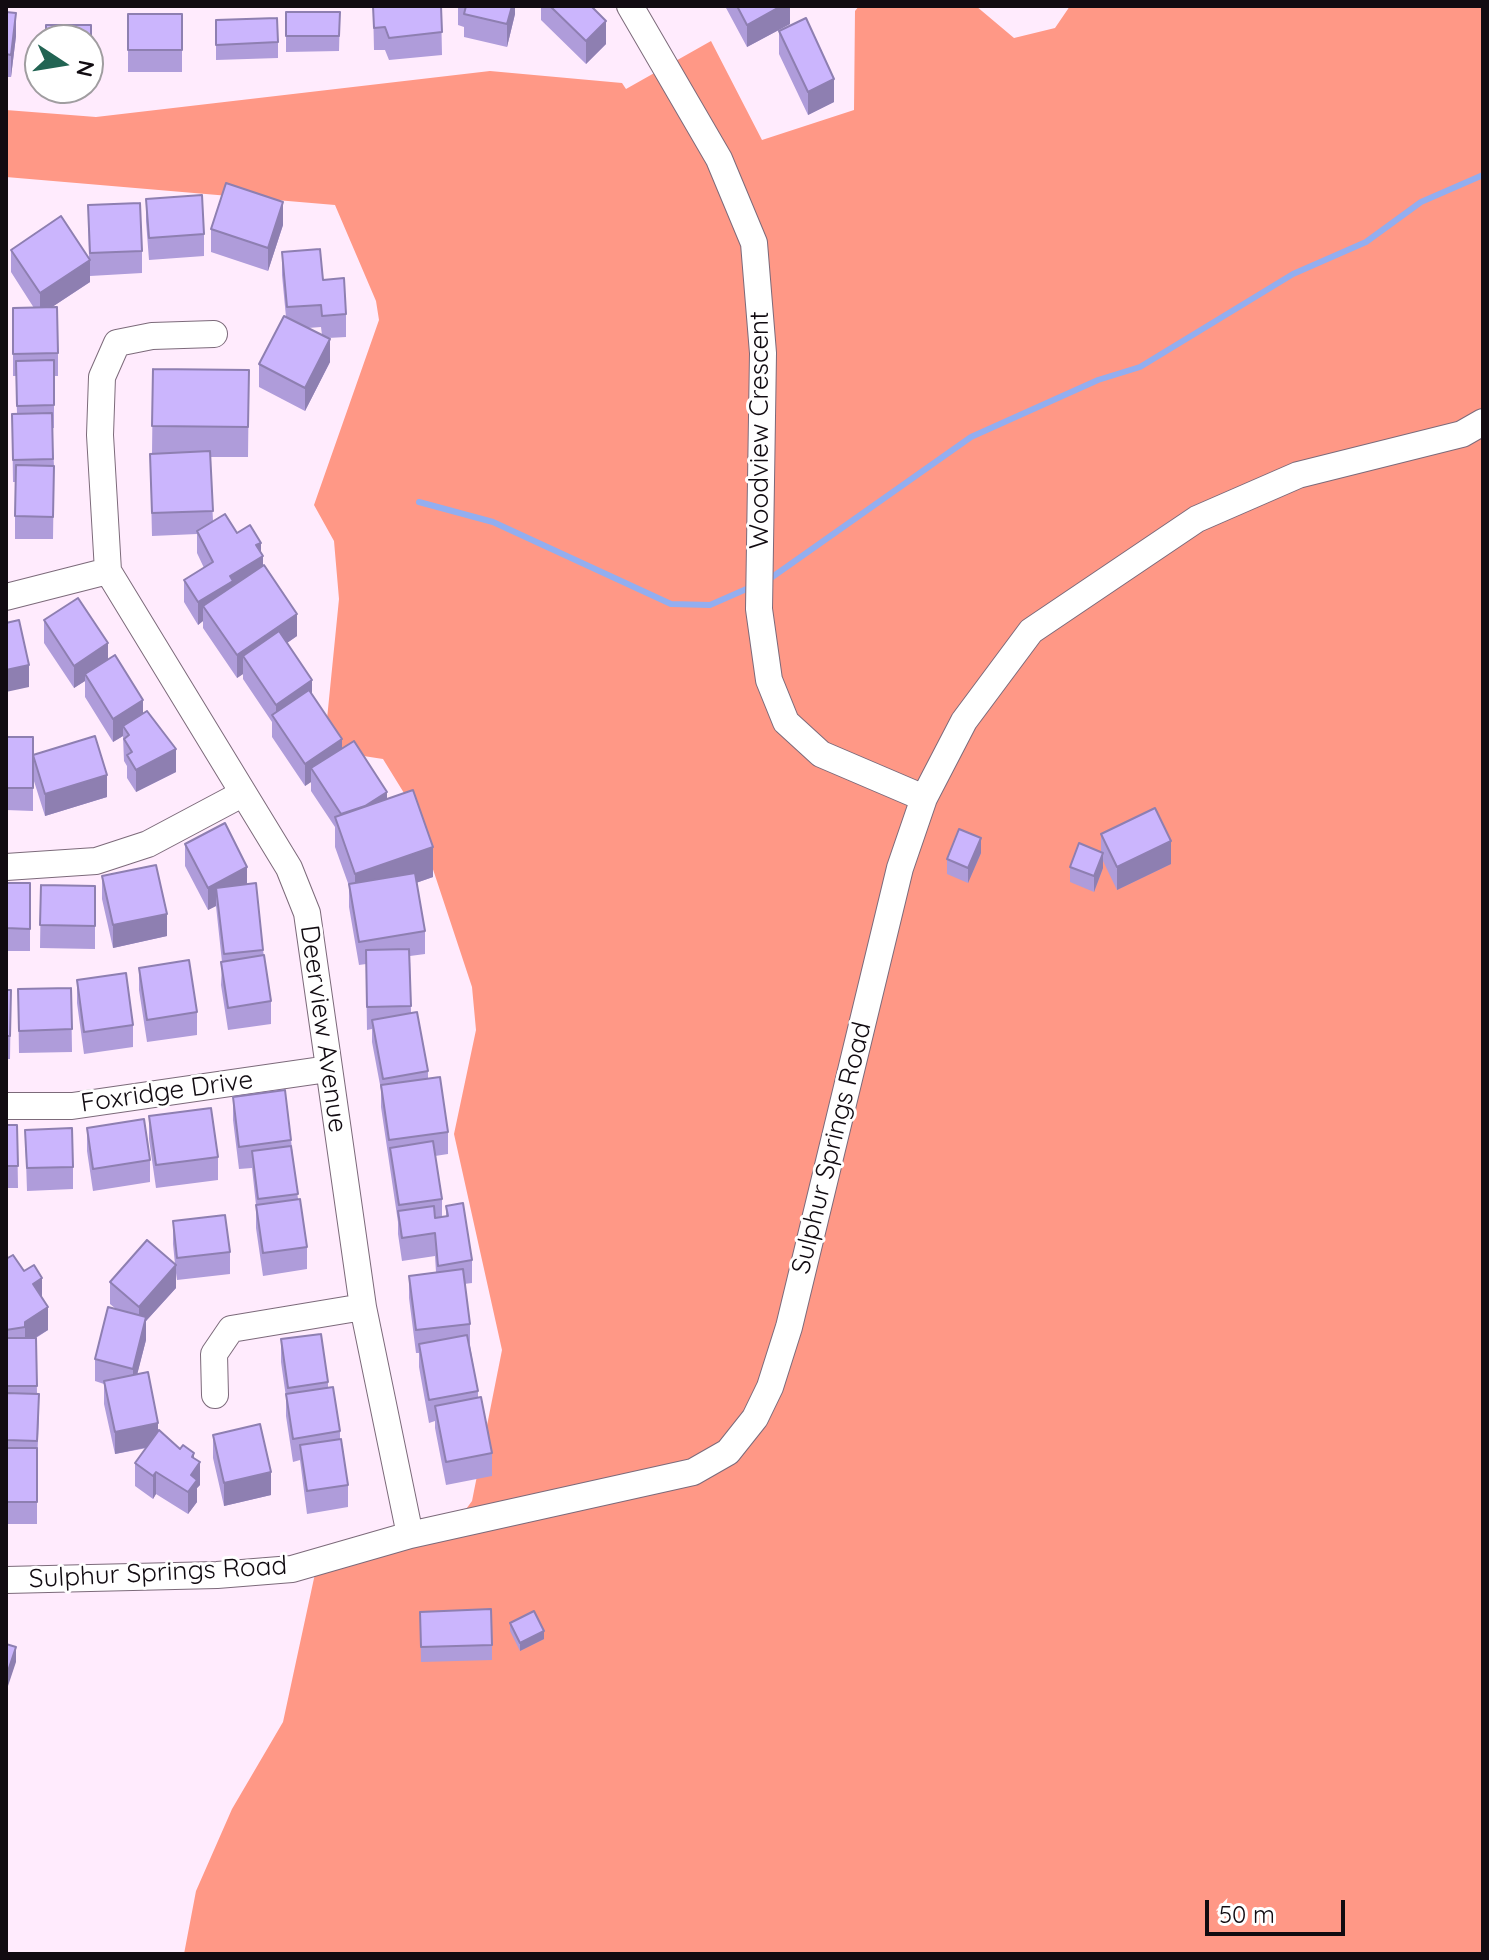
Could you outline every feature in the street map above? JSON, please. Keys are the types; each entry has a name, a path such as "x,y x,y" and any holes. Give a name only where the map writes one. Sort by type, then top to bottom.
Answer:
{"street":[{"name":"Woodview Crescent","path":"630,6 719,159 754,243 763,353 759,609 769,680 786,722 821,754 924,798"},
{"path":"6,597 108,571 100,435 102,377 117,343 152,336 214,334"},
{"name":"Sulphur Springs Road","path":"6,1580 217,1575 292,1569 410,1535 693,1472 728,1452 755,1418 770,1387 789,1327 900,868 924,798 964,721 1031,631 1197,519 1298,475 1462,434 1483,422"},
{"name":"Deerview Avenue","path":"108,571 289,868 307,913 363,1307 410,1535"},
{"path":"6,867 96,861 148,844 242,794"},
{"name":"Foxridge Drive","path":"6,1106 72,1106 328,1069"},
{"path":"215,1395 214,1354 231,1329 363,1307"}],"shaded area":[{"path":"859,6 976,6 1014,38 1055,28 1070,6 1483,6 1483,1954 184,1954 196,1891 232,1809 283,1722 316,1569 447,1535 472,1501 502,1350 454,1134 476,1030 472,987 412,806 383,759 344,753 326,729 339,599 334,541 314,505 379,320 376,301 335,205 6,177 6,110 96,117 490,71 622,83 626,89 711,41 762,140 854,110 855,11"}],"building":[{"path":"373,6 441,6 442,32 389,38 385,27 374,28"},
{"path":"466,6 512,6 507,24 464,14"},
{"path":"550,6 591,6 606,21 586,41"},
{"path":"737,6 781,6 747,25"},
{"path":"6,12 16,13 11,55 6,54"},
{"path":"286,12 340,12 339,36 286,36"},
{"path":"128,14 182,14 182,50 128,50"},
{"path":"277,18 278,42 216,45 216,20"},
{"path":"806,18 834,79 808,92 779,31"},
{"path":"226,183 283,202 268,248 211,229"},
{"path":"202,195 204,234 149,238 146,199"},
{"path":"140,203 142,251 90,253 88,205"},
{"path":"61,216 90,260 40,293 11,250"},
{"path":"320,249 323,280 344,278 346,314 322,316 321,305 287,307 282,252"},
{"path":"57,307 58,353 13,354 13,308"},
{"path":"284,316 330,339 305,388 259,364"},
{"path":"54,360 54,405 17,406 16,361"},
{"path":"153,369 249,370 248,427 152,426"},
{"path":"52,413 53,459 13,460 12,414"},
{"path":"210,451 213,511 152,513 150,454"},
{"path":"16,465 54,466 53,517 15,516"},
{"path":"225,514 237,533 250,525 261,543 256,545 263,556 230,576 233,581 198,602 184,580 213,562 197,531"},
{"path":"264,565 297,614 237,655 203,606"},
{"path":"78,598 108,643 74,666 44,620"},
{"path":"19,620 29,665 6,670 6,623"},
{"path":"279,631 312,680 276,705 243,656"},
{"path":"115,655 143,700 113,719 85,674"},
{"path":"309,690 342,739 305,764 272,715"},
{"path":"147,711 176,749 136,770 127,755 132,752 124,739 129,735 123,726"},
{"path":"95,736 107,775 45,794 33,755"},
{"path":"6,737 33,737 33,788 6,788"},
{"path":"354,741 387,792 365,806 341,814 311,768"},
{"path":"413,790 433,847 355,874 335,817"},
{"path":"1155,808 1171,841 1117,867 1101,834"},
{"path":"225,823 247,867 208,888 185,844"},
{"path":"959,829 981,838 968,868 947,859"},
{"path":"1079,843 1103,853 1094,876 1070,867"},
{"path":"156,865 167,914 113,925 102,876"},
{"path":"415,873 425,931 359,942 349,884"},
{"path":"6,883 30,883 30,929 6,928"},
{"path":"256,883 263,950 224,954 216,888"},
{"path":"41,885 95,886 95,926 40,925"},
{"path":"409,949 411,1006 367,1007 366,950"},
{"path":"264,955 271,1001 228,1008 221,962"},
{"path":"189,960 197,1012 147,1020 139,968"},
{"path":"126,973 133,1025 84,1032 77,980"},
{"path":"71,988 72,1029 19,1031 18,989"},
{"path":"6,990 11,990 10,1036 6,1036"},
{"path":"417,1012 428,1071 383,1079 372,1020"},
{"path":"440,1077 448,1132 389,1140 381,1085"},
{"path":"285,1090 291,1140 239,1147 233,1097"},
{"path":"211,1108 218,1157 156,1165 149,1116"},
{"path":"144,1119 150,1160 93,1169 87,1128"},
{"path":"6,1125 17,1125 18,1166 6,1166"},
{"path":"72,1128 73,1167 27,1168 25,1130"},
{"path":"433,1141 442,1199 399,1205 390,1148"},
{"path":"291,1146 298,1194 258,1199 252,1151"},
{"path":"300,1199 307,1247 263,1253 256,1205"},
{"path":"463,1203 472,1260 438,1266 435,1233 402,1238 398,1211 434,1206 435,1218 448,1216 446,1206"},
{"path":"225,1215 230,1252 177,1258 173,1221"},
{"path":"147,1240 176,1265 139,1307 110,1282"},
{"path":"13,1255 24,1271 34,1265 42,1278 33,1284 48,1307 25,1322 25,1327 6,1330 6,1259"},
{"path":"463,1269 470,1324 416,1330 409,1276"},
{"path":"108,1307 146,1317 133,1369 95,1359"},
{"path":"321,1334 328,1382 288,1388 281,1339"},
{"path":"467,1335 478,1391 429,1400 419,1344"},
{"path":"6,1338 36,1338 37,1386 6,1386"},
{"path":"148,1372 158,1423 115,1432 104,1381"},
{"path":"333,1387 340,1431 293,1439 286,1394"},
{"path":"6,1393 39,1394 37,1441 6,1440"},
{"path":"481,1397 492,1453 446,1462 435,1406"},
{"path":"260,1424 271,1472 224,1483 213,1435"},
{"path":"159,1430 180,1449 183,1445 194,1453 192,1457 200,1462 191,1475 197,1480 188,1492 156,1472 153,1476 135,1463"},
{"path":"341,1439 348,1485 307,1491 300,1445"},
{"path":"6,1448 37,1448 37,1502 6,1502"},
{"path":"491,1609 492,1645 421,1647 420,1612"},
{"path":"534,1611 544,1631 520,1643 510,1623"},
{"path":"6,1644 16,1647 6,1677"}],"waterway":[{"path":"768,580 971,437 1098,380 1140,367 1293,274 1366,242 1421,202 1483,175"},
{"path":"419,502 493,522 671,604 710,605 751,587"}]}
